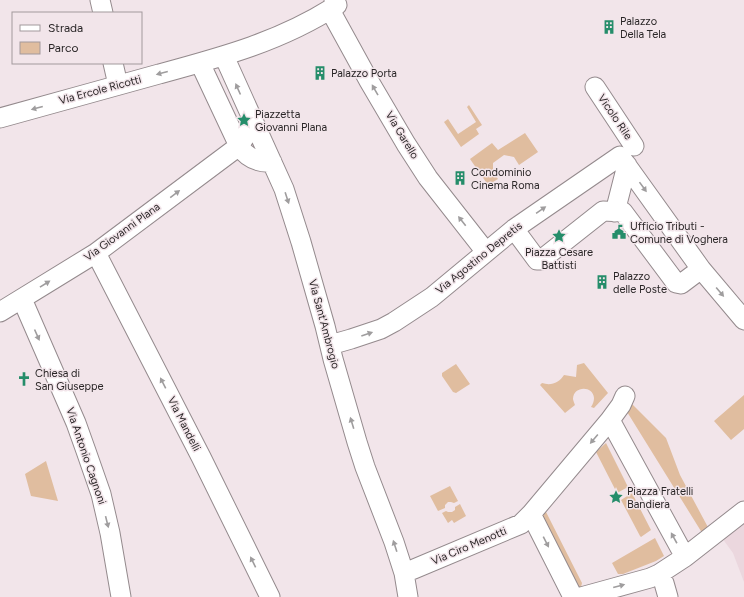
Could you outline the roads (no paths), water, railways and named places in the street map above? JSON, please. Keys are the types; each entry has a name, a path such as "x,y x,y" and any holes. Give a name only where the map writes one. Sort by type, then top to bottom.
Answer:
{"street":[{"path":"100,0 103,12"},
{"path":"272,162 261,162 250,158 239,146 200,63 266,42 296,28 334,5"},
{"name":"Via Garello","path":"334,5 369,81 406,144 428,178 486,252"},
{"name":"Via Sant'Ambrogio","path":"224,56 284,189 301,242 365,467 404,572 408,597"},
{"name":"Via Ercole Ricotti","path":"0,118 200,63"},
{"path":"113,64 118,85"},
{"name":"Vicolo Rile","path":"595,87 627,155 701,269 744,320"},
{"path":"239,146 247,134 252,118"},
{"name":"Via Giovanni Plana","path":"0,312 96,253 239,146"},
{"path":"615,212 627,155"},
{"name":"Via Agostino Depretis","path":"330,345 351,340 381,329 394,322 432,297 514,229 627,155"},
{"path":"514,229 537,260 541,260 603,211 623,212 676,283 681,284 701,269"},
{"name":"Via Mandelli","path":"96,253 201,457 270,597"},
{"name":"Via Antonio Cagnoni","path":"22,299 73,416 86,451 100,494 110,533 121,597"},
{"path":"573,597 531,514 610,420 621,405 625,396"},
{"path":"610,420 685,557"},
{"path":"581,597 660,574 685,557 744,511"},
{"name":"Via Ciro Menotti","path":"404,572 520,524 531,514"},
{"path":"660,574 668,597"}],"place":[{"name":"Palazzo Della Tela","path":"609,27"},
{"name":"Palazzo Porta","path":"320,73"},
{"name":"Piazzetta Giovanni Plana","path":"244,120"},
{"name":"Condominio Cinema Roma","path":"460,178"},
{"name":"Ufficio Tributi - Comune di Voghera","path":"619,232"},
{"name":"Piazza Cesare Battisti","path":"559,236"},
{"name":"Palazzo delle Poste","path":"602,282"},
{"name":"Chiesa di San Giuseppe","path":"24,379"},
{"name":"Piazza Fratelli Bandiera","path":"616,497"}]}
